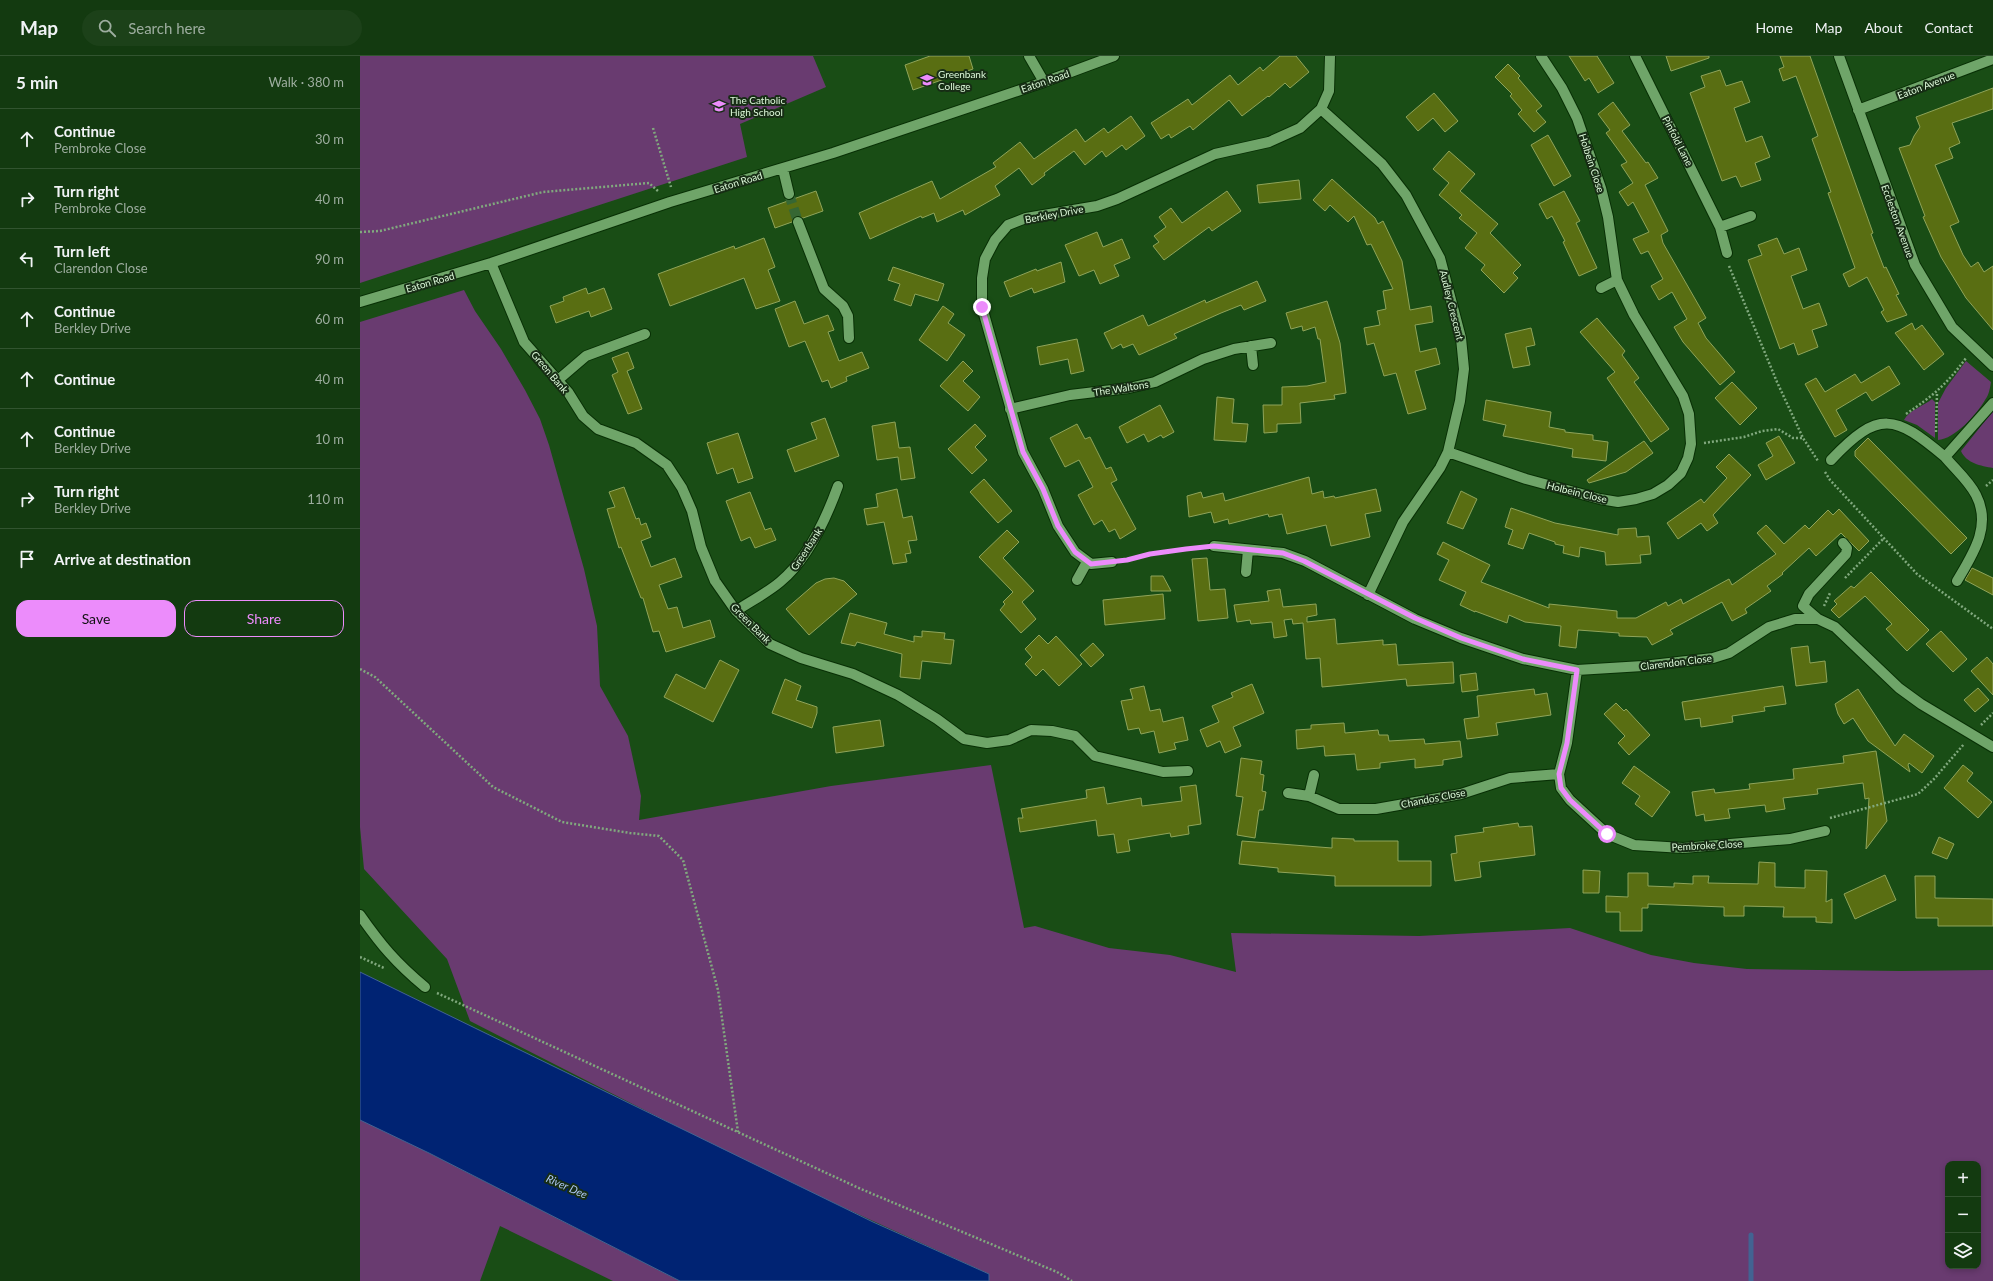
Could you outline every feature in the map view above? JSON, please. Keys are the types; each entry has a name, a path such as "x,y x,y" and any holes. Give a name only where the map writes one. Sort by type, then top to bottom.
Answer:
{"street":[{"path":"1029,56 1044,82"},
{"name":"Eaton Road","path":"360,302 491,263 672,202 783,169 1044,82 1114,56"},
{"name":"Berkley Drive","path":"1088,562 1075,552 1058,526 1043,489 1023,452 982,307 982,278 985,259 995,240 1008,225 1026,218 1097,206 1117,199 1214,154 1275,139 1300,128 1321,109 1329,91 1330,56"},
{"name":"Holbein Close","path":"1448,452 1526,479 1600,499 1618,502 1636,500 1653,494 1681,473 1688,458 1691,444 1689,414 1683,396 1634,315 1617,280 1608,217 1601,188 1577,118 1562,88 1541,56"},
{"name":"Pinfold Lane","path":"1635,56 1720,227 1727,253"},
{"name":"Eccleston Avenue","path":"1839,56 1915,265 1952,327 1993,366"},
{"name":"Eaton Avenue","path":"1858,110 1993,59"},
{"name":"Audley Crescent","path":"1321,109 1382,164 1406,195 1440,258 1462,338 1464,369 1460,401 1448,452 1440,468 1404,522 1368,595"},
{"path":"783,169 789,194"},
{"path":"1720,227 1751,216"},
{"path":"798,222 824,289 843,306 848,316 848,338"},
{"name":"Green Bank","path":"491,263 524,342 558,380 583,416 598,429 636,443 667,465 682,488 692,511 701,548 715,581 736,611 770,644 801,658 853,674 898,695 964,738 987,743 1009,740 1031,730 1052,731 1075,736 1096,756 1163,772 1188,771"},
{"path":"1601,288 1617,280"},
{"path":"558,380 586,356 646,334"},
{"name":"The Waltons","path":"1010,409 1070,395 1129,388 1155,382 1202,359 1234,349 1271,342"},
{"path":"1251,346 1254,365"},
{"path":"1945,457 1993,403"},
{"path":"1831,460 1847,442 1873,426 1883,423 1894,424 1916,434 1945,457 1976,494 1982,510 1980,539 1957,580"},
{"name":"Greenbank","path":"736,611 779,583 792,571 826,519 838,486"},
{"path":"1818,619 1802,606 1809,594 1846,554 1847,548 1843,543"},
{"path":"1214,546 1283,553 1304,561 1368,595"},
{"path":"1246,572 1248,550"},
{"path":"1077,580 1088,562 1091,564 1112,562"},
{"name":"Clarendon Close","path":"1368,595 1461,638 1523,659 1577,670 1643,666 1713,658 1729,653 1769,627 1795,619 1818,619 1835,627 1904,692 1921,704 1993,746"},
{"path":"1559,774 1567,743 1577,670"},
{"name":"Chandos Close","path":"1288,793 1309,796 1339,809 1376,809 1461,794 1510,778 1559,774"},
{"name":"Pembroke Close","path":"1559,774 1561,788 1570,800 1607,834 1634,845 1683,848 1706,847 1790,839 1825,831"},
{"path":"1309,796 1314,775"},
{"path":"360,915 383,947 400,966 425,987"}],"path":[{"path":"653,128 672,202"},
{"path":"360,232 380,231 543,192 649,183 672,202"},
{"path":"1894,424 1946,385 1974,348"},
{"path":"1936,449 1937,393"},
{"path":"1691,444 1744,437 1762,431 1778,429 1793,438 1803,438"},
{"path":"1841,582 1884,538"},
{"path":"1112,562 1150,554 1214,546"},
{"path":"1818,619 1830,593 1835,588"},
{"path":"360,669 375,677 493,787 562,822 659,836 683,860 718,990 738,1132"},
{"path":"1825,831 1825,820 1918,794 1934,779 1973,733 1993,713"},
{"path":"360,957 389,970"},
{"path":"425,987 861,1189 1057,1272 1072,1281"}],"shaded area":[{"path":"360,56 813,56 826,87 740,124 747,157 360,283"},
{"path":"464,290 475,311 501,349 525,390 540,419 549,445 584,569 597,626 600,686 628,736 641,796 639,820 831,786 991,765 1024,928 1035,926 1109,948 1170,955 1236,972 1231,933 1419,936 1570,928 1651,955 1694,963 1747,969 1901,971 1993,970 1993,1281 989,1281 989,1274 768,1173 470,1021 447,959 364,869 360,827 360,322"},
{"path":"1966,361 1991,382 1988,394 1977,412 1965,425 1945,439 1938,440 1938,403 1946,388"},
{"path":"1932,399 1935,402 1935,438 1917,425 1904,420 1909,413"},
{"path":"1993,411 1993,468 1979,465 1970,461 1961,451"},
{"path":"360,1115 429,1153 680,1281 613,1281 500,1226 480,1281 360,1281"}],"water":[{"name":"River Dee","path":"360,972 873,1222 989,1274 989,1281 680,1281 429,1153 360,1120"}],"building":[{"name":"Greenbank College","path":"930,56 969,56 973,69 913,90 905,65"},
{"path":"1280,56 1296,56 1309,72 1290,88 1285,83 1269,97 1268,96 1242,116 1229,100 1193,130 1190,126 1171,138 1169,134 1161,139 1151,123 1188,99 1192,105 1230,75 1238,85 1260,67 1263,71"},
{"path":"1569,56 1597,56 1614,83 1598,93 1589,78 1585,81"},
{"path":"1666,56 1709,56 1709,58 1671,71"},
{"path":"1780,56 1810,56 1873,233 1871,234 1884,268 1886,267 1899,294 1896,295 1907,315 1887,322 1881,312 1884,310 1867,277 1849,287 1843,274 1855,268 1828,193 1831,192 1812,139 1818,136 1796,76 1783,81 1779,69 1784,67"},
{"path":"1508,64 1520,76 1518,78 1542,106 1536,111 1546,122 1534,132 1518,114 1522,110 1510,96 1512,94 1495,77"},
{"path":"1720,70 1726,86 1742,81 1750,102 1734,108 1746,142 1762,136 1770,157 1755,163 1761,180 1741,187 1736,176 1722,181 1690,93 1705,87 1701,76"},
{"path":"1993,88 1993,109 1952,123 1960,143 1949,148 1953,158 1935,165 1959,222 1950,226 1963,255 1971,267 1978,262 1984,272 1993,266 1993,330 1966,298 1941,257 1923,217 1925,216 1899,148 1910,145 1920,127 1916,117"},
{"path":"1434,93 1458,121 1445,132 1433,118 1418,131 1406,117"},
{"path":"1613,102 1630,125 1622,131 1646,163 1648,162 1658,178 1645,185 1668,231 1661,235 1663,243 1706,318 1698,323 1706,338 1735,372 1720,385 1683,342 1674,327 1687,319 1672,292 1659,300 1651,286 1663,279 1648,251 1641,254 1633,239 1649,232 1633,202 1628,206 1619,192 1633,183 1621,165 1627,162 1606,133 1610,130 1598,114"},
{"path":"1131,116 1145,136 1126,150 1122,145 1106,157 1102,151 1085,165 1074,151 1044,173 1045,175 1032,185 1019,168 995,186 1000,195 965,215 963,210 937,222 934,213 922,218 921,216 870,239 859,213 932,181 940,199 996,167 993,163 1020,142 1034,159 1076,129 1085,142 1104,128 1108,133"},
{"path":"1548,135 1571,176 1554,186 1531,145"},
{"path":"1449,151 1475,174 1460,191 1498,224 1490,233 1521,265 1513,273 1518,278 1504,293 1481,270 1485,265 1465,248 1477,233 1459,218 1462,215 1439,195 1449,183 1433,169"},
{"path":"1332,179 1375,218 1378,224 1383,221 1402,261 1410,310 1431,306 1433,322 1415,325 1420,352 1436,348 1440,364 1415,371 1426,409 1408,414 1396,373 1384,376 1374,343 1367,345 1364,328 1380,325 1377,311 1386,309 1383,291 1393,289 1371,244 1367,245 1354,216 1348,222 1330,205 1325,211 1313,200"},
{"path":"1299,180 1301,199 1259,203 1257,185"},
{"path":"816,191 823,211 803,218 796,216 792,222 775,228 768,208"},
{"path":"1227,191 1241,211 1212,231 1209,227 1164,260 1153,246 1159,242 1154,236 1166,227 1159,217 1171,208 1182,223"},
{"path":"1564,191 1580,221 1576,223 1597,268 1579,276 1563,242 1565,241 1552,216 1547,219 1539,204"},
{"path":"1097,232 1103,247 1122,239 1130,258 1114,265 1119,276 1100,284 1094,270 1079,276 1065,245"},
{"path":"764,238 775,267 768,270 780,301 756,309 744,278 670,306 658,274 734,246 735,249"},
{"path":"1777,238 1784,254 1799,248 1807,270 1791,276 1803,309 1819,303 1827,325 1812,330 1818,347 1798,355 1794,343 1780,349 1748,260 1762,255 1758,245"},
{"path":"1061,262 1065,282 1034,293 1032,288 1010,297 1004,282 1036,269 1037,271"},
{"path":"893,267 944,284 938,301 915,294 911,306 894,300 900,284 888,280"},
{"path":"1257,281 1266,301 1244,310 1241,305 1221,313 1174,334 1177,338 1139,355 1133,344 1123,348 1121,344 1112,349 1104,333 1143,315 1148,326 1205,300 1206,303"},
{"path":"586,288 588,294 604,288 612,309 591,317 589,311 556,323 550,306 564,301 563,297"},
{"path":"795,301 804,324 828,315 834,330 828,332 839,361 862,352 869,368 846,377 847,381 831,388 828,380 822,382 805,341 789,347 775,309"},
{"path":"1327,301 1340,343 1346,393 1334,395 1335,399 1300,403 1301,423 1277,424 1277,432 1264,433 1263,405 1282,405 1282,387 1307,386 1326,382 1320,339 1318,339 1315,327 1303,331 1302,326 1291,329 1286,313"},
{"path":"943,306 954,314 948,323 965,335 947,361 919,340"},
{"path":"1597,318 1625,351 1622,355 1639,378 1634,382 1669,429 1651,442 1607,378 1615,372 1580,332"},
{"path":"1912,323 1915,330 1922,325 1944,354 1924,370 1895,333"},
{"path":"1531,328 1535,345 1526,347 1530,365 1513,368 1505,334"},
{"path":"1077,339 1084,371 1071,374 1068,359 1040,365 1037,347"},
{"path":"628,352 634,368 627,371 642,409 628,414 612,375 618,372 612,358"},
{"path":"963,361 973,371 963,381 980,397 968,411 940,386"},
{"path":"1889,366 1900,384 1872,401 1866,392 1836,410 1847,430 1835,437 1805,384 1816,378 1825,392 1855,374 1861,383"},
{"path":"1732,382 1757,408 1740,425 1715,398"},
{"path":"1217,397 1234,399 1232,423 1248,424 1246,442 1214,440"},
{"path":"1486,400 1551,412 1549,427 1565,430 1565,432 1593,435 1593,440 1608,442 1606,461 1572,457 1573,449 1503,436 1506,425 1483,420"},
{"path":"1160,405 1174,432 1163,438 1161,435 1148,442 1144,434 1127,443 1119,427"},
{"path":"825,418 839,456 795,472 787,450 817,439 811,423"},
{"path":"895,422 899,448 910,447 915,478 901,480 898,457 877,460 872,426"},
{"path":"975,424 986,436 975,447 987,460 972,474 948,449"},
{"path":"1077,424 1085,439 1090,437 1106,469 1111,467 1117,480 1111,483 1136,529 1120,539 1115,529 1109,532 1102,520 1094,525 1078,495 1093,487 1079,460 1065,467 1050,438"},
{"path":"738,433 753,478 738,483 733,468 717,474 707,443"},
{"path":"1779,436 1795,463 1766,480 1758,465 1773,456 1766,443"},
{"path":"1868,438 1967,538 1951,554 1855,456 1855,451"},
{"path":"1644,441 1653,453 1626,472 1589,483 1587,480"},
{"path":"1729,454 1751,475 1713,515 1718,523 1707,531 1701,523 1678,539 1667,523 1701,499 1704,503 1727,478 1716,467"},
{"path":"1309,477 1312,494 1323,491 1324,498 1334,496 1335,498 1376,489 1381,511 1365,514 1370,537 1331,546 1326,525 1287,534 1282,514 1269,517 1268,514 1229,524 1228,519 1214,523 1211,512 1189,517 1187,496 1201,492 1203,498 1223,493 1225,501"},
{"path":"984,479 1012,511 998,523 970,492"},
{"path":"624,487 636,519 639,518 641,525 646,523 651,537 641,541 651,567 675,558 682,577 659,585 668,609 677,607 683,628 710,620 715,637 666,652 659,631 653,632 643,598 641,598 621,547 619,548 607,509 615,507 609,492"},
{"path":"897,489 903,518 912,516 917,540 908,541 911,553 905,554 907,562 893,564 884,522 867,525 864,509 878,507 876,494"},
{"path":"1461,491 1477,499 1463,529 1447,523"},
{"path":"750,492 765,530 771,528 776,540 755,548 750,537 741,541 726,501"},
{"path":"1511,508 1555,523 1618,535 1618,529 1636,528 1637,537 1649,536 1651,554 1640,555 1641,563 1606,565 1605,552 1580,547 1579,557 1563,553 1564,546 1555,544 1555,542 1529,533 1523,549 1508,544 1513,530 1505,527"},
{"path":"1839,509 1869,541 1859,551 1841,533 1816,556 1809,548 1782,573 1783,574 1767,586 1771,591 1745,609 1747,613 1732,621 1722,602 1670,630 1673,634 1652,645 1647,637 1619,636 1619,633 1578,630 1576,648 1559,646 1561,626 1525,622 1509,615 1507,623 1475,612 1460,605 1466,592 1439,580 1449,560 1437,554 1443,542 1490,565 1481,582 1549,608 1549,604 1617,611 1617,618 1636,618 1666,602 1668,606 1681,599 1683,604 1729,579 1732,585 1776,554 1757,533 1766,525 1784,544 1805,525 1809,529 1828,510 1833,515"},
{"path":"1007,530 1019,542 1003,558 1034,591 1022,602 1036,619 1021,633 1000,610 1005,604 1003,602 1013,592 979,557"},
{"path":"1207,558 1210,590 1225,589 1228,618 1198,621 1192,559"},
{"path":"1972,568 1993,578 1993,595 1965,580"},
{"path":"1871,572 1929,630 1907,651 1886,629 1892,624 1865,596 1839,618 1831,610 1837,604 1834,601 1851,586 1854,588"},
{"path":"1151,576 1163,576 1171,591 1151,591"},
{"path":"834,578 844,581 857,594 809,635 786,609 816,583 825,579"},
{"path":"1280,589 1283,607 1316,604 1317,615 1307,617 1307,622 1335,619 1337,644 1383,640 1383,645 1396,644 1398,665 1453,662 1454,683 1407,686 1406,679 1322,687 1320,658 1306,659 1303,623 1293,624 1292,619 1284,620 1287,636 1274,638 1272,622 1251,624 1250,620 1237,622 1234,605 1269,601 1267,591"},
{"path":"1163,594 1165,619 1105,625 1103,600"},
{"path":"850,613 887,623 884,634 914,642 914,636 922,637 922,631 945,633 944,639 954,640 951,664 922,661 920,679 900,677 902,654 857,642 855,646 841,643"},
{"path":"1941,631 1967,659 1953,672 1926,644"},
{"path":"1039,635 1048,644 1056,636 1082,664 1059,686 1043,669 1036,676 1025,664 1032,657 1025,649"},
{"path":"1093,643 1104,655 1091,667 1080,655"},
{"path":"1808,646 1810,663 1825,661 1827,682 1796,686 1791,648"},
{"path":"1987,657 1993,664 1993,695 1971,671"},
{"path":"720,660 739,670 713,722 664,697 676,674 705,689"},
{"path":"1476,673 1478,690 1462,692 1460,675"},
{"path":"785,679 801,686 796,700 817,707 817,713 812,728 772,713"},
{"path":"1252,684 1264,713 1233,727 1241,746 1225,753 1220,741 1207,747 1200,730 1219,722 1212,706 1233,697 1231,693"},
{"path":"1144,686 1150,711 1160,709 1163,722 1183,717 1188,740 1174,743 1176,749 1159,753 1154,731 1141,734 1139,728 1128,730 1121,701 1133,699 1130,689"},
{"path":"1783,686 1786,704 1764,707 1765,711 1732,716 1733,722 1701,727 1700,718 1685,720 1682,702"},
{"path":"1978,688 1989,700 1975,712 1964,700"},
{"path":"1534,689 1535,695 1547,693 1551,715 1496,723 1498,735 1467,739 1464,719 1479,717 1477,696"},
{"path":"1858,689 1895,746 1904,734 1934,756 1922,773 1909,763 1908,765 1910,772 1868,741 1853,718 1844,724 1838,714 1835,704"},
{"path":"1616,703 1624,711 1626,709 1650,735 1629,755 1618,743 1625,736 1604,714"},
{"path":"880,720 884,746 836,753 833,727"},
{"path":"1344,723 1345,733 1378,730 1379,735 1388,735 1389,741 1424,739 1425,744 1460,741 1462,757 1443,760 1443,765 1415,768 1415,759 1380,763 1380,768 1357,770 1355,754 1325,756 1324,746 1297,749 1296,730 1311,729 1311,725"},
{"path":"1876,751 1887,821 1866,849 1869,798 1865,799 1863,783 1817,789 1818,794 1783,798 1785,809 1766,812 1765,805 1728,809 1730,818 1705,821 1704,814 1696,816 1692,792 1714,789 1715,793 1750,789 1749,784 1794,779 1793,769 1844,763 1843,756"},
{"path":"1241,758 1262,761 1260,774 1264,775 1262,791 1266,792 1263,810 1259,810 1255,838 1237,835 1243,797 1236,796"},
{"path":"1963,765 1973,773 1967,781 1992,802 1978,818 1944,788"},
{"path":"1634,766 1670,792 1652,817 1635,804 1640,796 1622,783"},
{"path":"1196,785 1201,824 1188,826 1189,834 1171,837 1170,833 1128,840 1130,851 1117,853 1114,834 1098,836 1096,820 1020,832 1018,818 1023,818 1021,809 1087,798 1086,790 1104,787 1107,804 1141,798 1142,806 1182,801 1180,787"},
{"path":"1518,823 1519,827 1532,826 1535,855 1479,862 1481,877 1455,881 1451,854 1457,853 1455,836 1484,832 1483,828"},
{"path":"1939,837 1954,844 1947,859 1932,853"},
{"path":"1332,838 1354,839 1354,841 1398,841 1398,861 1431,861 1431,886 1335,886 1335,876 1278,872 1278,868 1239,864 1242,841 1332,848"},
{"path":"1759,862 1775,863 1775,887 1805,888 1805,870 1827,871 1826,902 1832,899 1832,923 1816,922 1816,917 1783,917 1784,907 1744,906 1744,916 1724,916 1724,907 1648,904 1648,908 1642,908 1642,931 1620,931 1620,912 1606,912 1606,896 1628,897 1628,873 1648,873 1648,886 1674,887 1674,883 1693,884 1693,876 1709,876 1708,883 1758,884"},
{"path":"1583,870 1600,871 1599,893 1583,893"},
{"path":"1885,875 1896,900 1855,919 1844,894"},
{"path":"1915,876 1935,876 1935,898 1993,899 1993,926 1938,926 1938,918 1916,918"}],"waterway":[{"path":"1751,1235 1751,1281"}],"tunnel":[{"path":"789,194 798,222"}],"place":[{"name":"Greenbank College","path":"927,80"},
{"name":"The Catholic High School","path":"719,106"}],"route":[{"path":"982,307 1023,452 1043,489 1058,526 1075,552 1091,564 1127,560 1150,554 1214,546 1283,553 1304,561 1368,595 1461,638 1523,659 1577,670 1567,743 1559,774 1561,788 1570,800 1607,834"}]}
